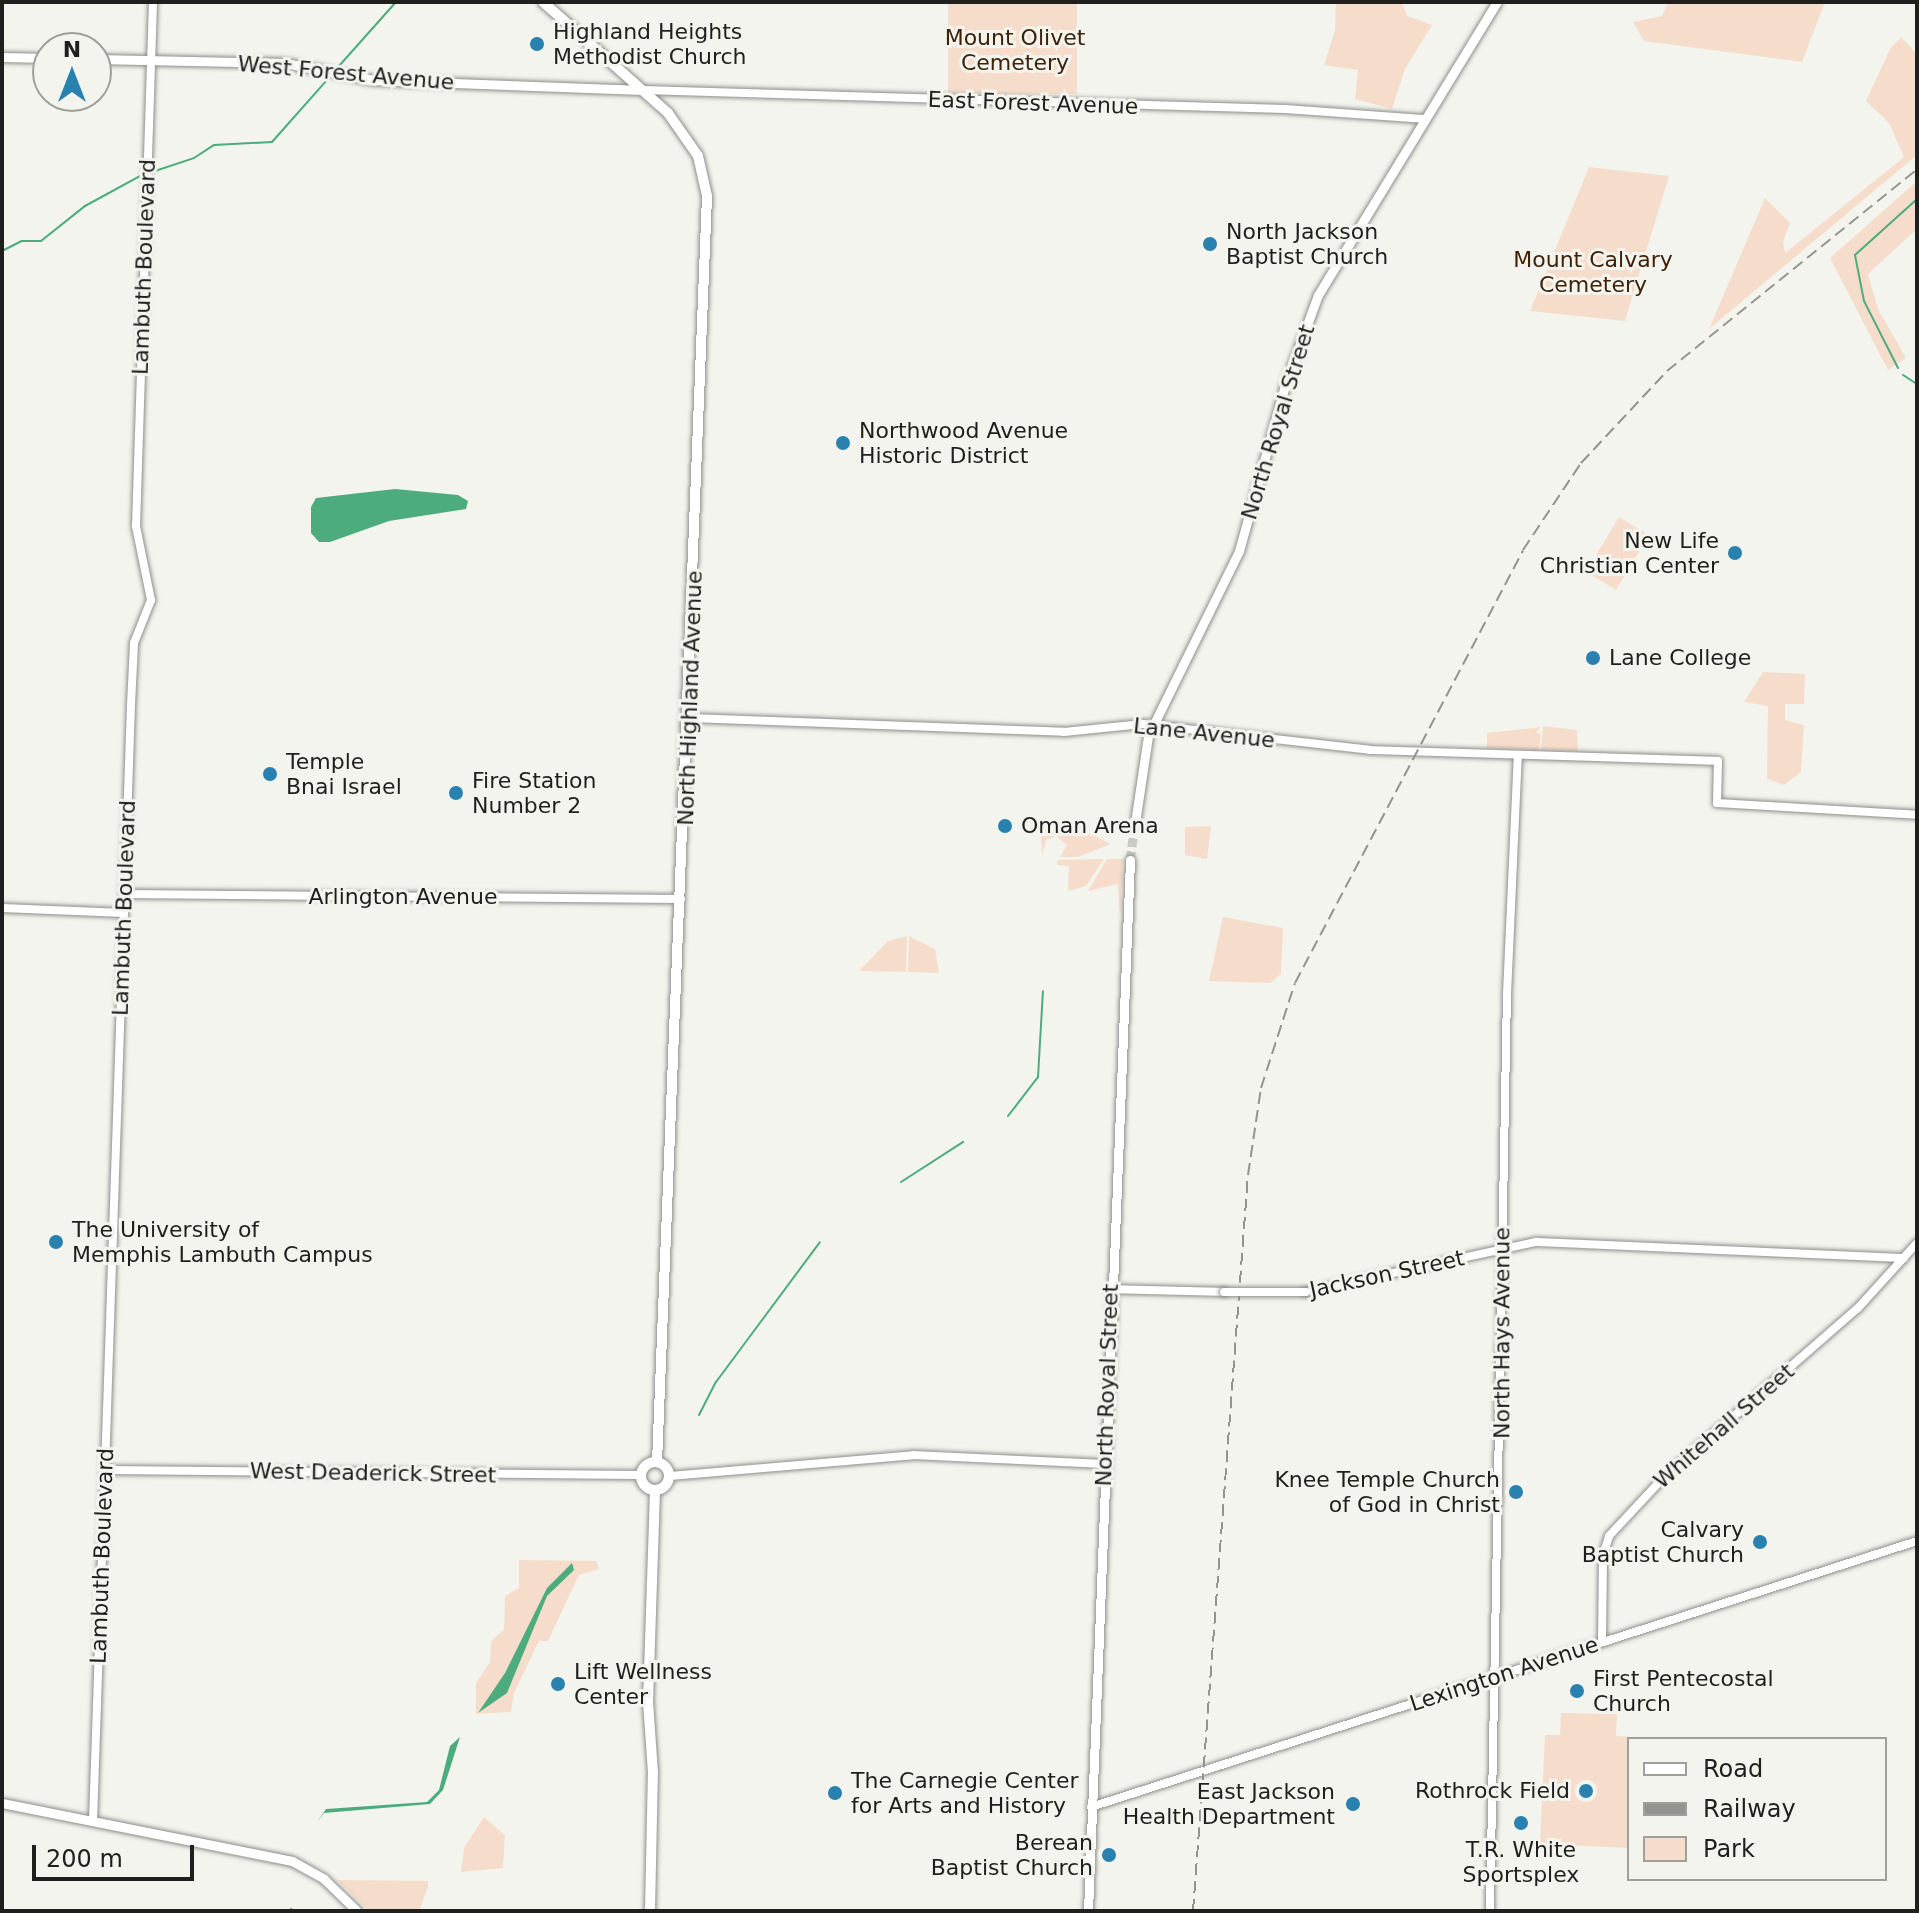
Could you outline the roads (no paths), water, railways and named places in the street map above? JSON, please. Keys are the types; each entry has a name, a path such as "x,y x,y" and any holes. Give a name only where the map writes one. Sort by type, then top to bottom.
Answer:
{"main road":[{"name":"North Highland Avenue","path":"543,2 643,90 692,143 707,196 690,718 657,1462"},
{"name":"North Royal Street","path":"1135,823 1153,724 1239,551 1285,385 1318,295 1497,2"},
{"path":"2,57 32,58"},
{"name":"West Forest Avenue","path":"112,59 285,63 373,80 643,90"},
{"name":"North Royal Street","path":"1088,1911 1109,1289 1130,860"},
{"path":"657,1462 670,1476 667,1485 655,1491 646,1487 641,1475 648,1463 657,1462"},
{"path":"650,1911 653,1773 648,1702 655,1491"},
{"path":"2,1803 271,1855 312,1870 357,1911"}],"street":[{"name":"Lambuth Boulevard","path":"93,1821 133,653 151,600 136,526 153,2"},
{"name":"East Forest Avenue","path":"643,90 1285,109 1423,119"},
{"name":"Lane Avenue","path":"690,718 1064,732 1153,724 1344,748 1718,761 1717,803 1917,815"},
{"name":"North Hays Avenue","path":"1490,1911 1502,1250 1518,755"},
{"name":"Arlington Avenue","path":"125,894 681,899"},
{"path":"2,908 124,913"},
{"name":"Jackson Street","path":"1109,1289 1306,1292 1536,1242 1904,1258"},
{"name":"Whitehall Street","path":"1602,1641 1603,1555 1609,1536 1664,1477 1858,1308 1917,1243"},
{"path":"670,1476 913,1455 1104,1464"},
{"name":"West Deaderick Street","path":"105,1470 641,1475"},
{"name":"Lexington Avenue","path":"1091,1807 1917,1541"}],"waterway":[{"path":"339,66 396,2"},
{"path":"152,172 194,158 214,145 272,142 328,79"},
{"path":"2,251 22,241 41,241 85,206 142,175"},
{"path":"1898,368 1864,301 1855,255 1917,199"},
{"path":"1903,375 1917,384"},
{"path":"1008,1116 1038,1077 1043,991"},
{"path":"901,1182 963,1142"},
{"path":"699,1415 716,1382 820,1242"}],"tunnel":[{"path":"1130,860 1135,823"}],"railway":[{"path":"1193,1911 1248,1175 1261,1088 1295,983 1523,550 1581,463 1667,371 1917,169"}],"place":[{"name":"Highland Heights Methodist Church","path":"537,44"},
{"name":"North Jackson Baptist Church","path":"1210,244"},
{"name":"Northwood Avenue Historic District","path":"843,443"},
{"name":"New Life Christian Center","path":"1735,553"},
{"name":"Lane College","path":"1593,658"},
{"name":"Temple Bnai Israel","path":"270,774"},
{"name":"Fire Station Number 2","path":"456,793"},
{"name":"Oman Arena","path":"1005,826"},
{"name":"The University of Memphis Lambuth Campus","path":"56,1242"},
{"name":"Knee Temple Church of God in Christ","path":"1516,1492"},
{"name":"Calvary Baptist Church","path":"1760,1542"},
{"name":"Lift Wellness Center","path":"558,1684"},
{"name":"First Pentecostal Church","path":"1577,1691"},
{"name":"Rothrock Field","path":"1586,1791"},
{"name":"The Carnegie Center for Arts and History","path":"835,1793"},
{"name":"East Jackson Health Department","path":"1353,1804"},
{"name":"T.R. White Sportsplex","path":"1521,1823"},
{"name":"Berean Baptist Church","path":"1109,1855"}],"park label":[{"name":"Mount Olivet Cemetery","path":"1015,50"},
{"name":"Mount Calvary Cemetery","path":"1593,272"}]}
